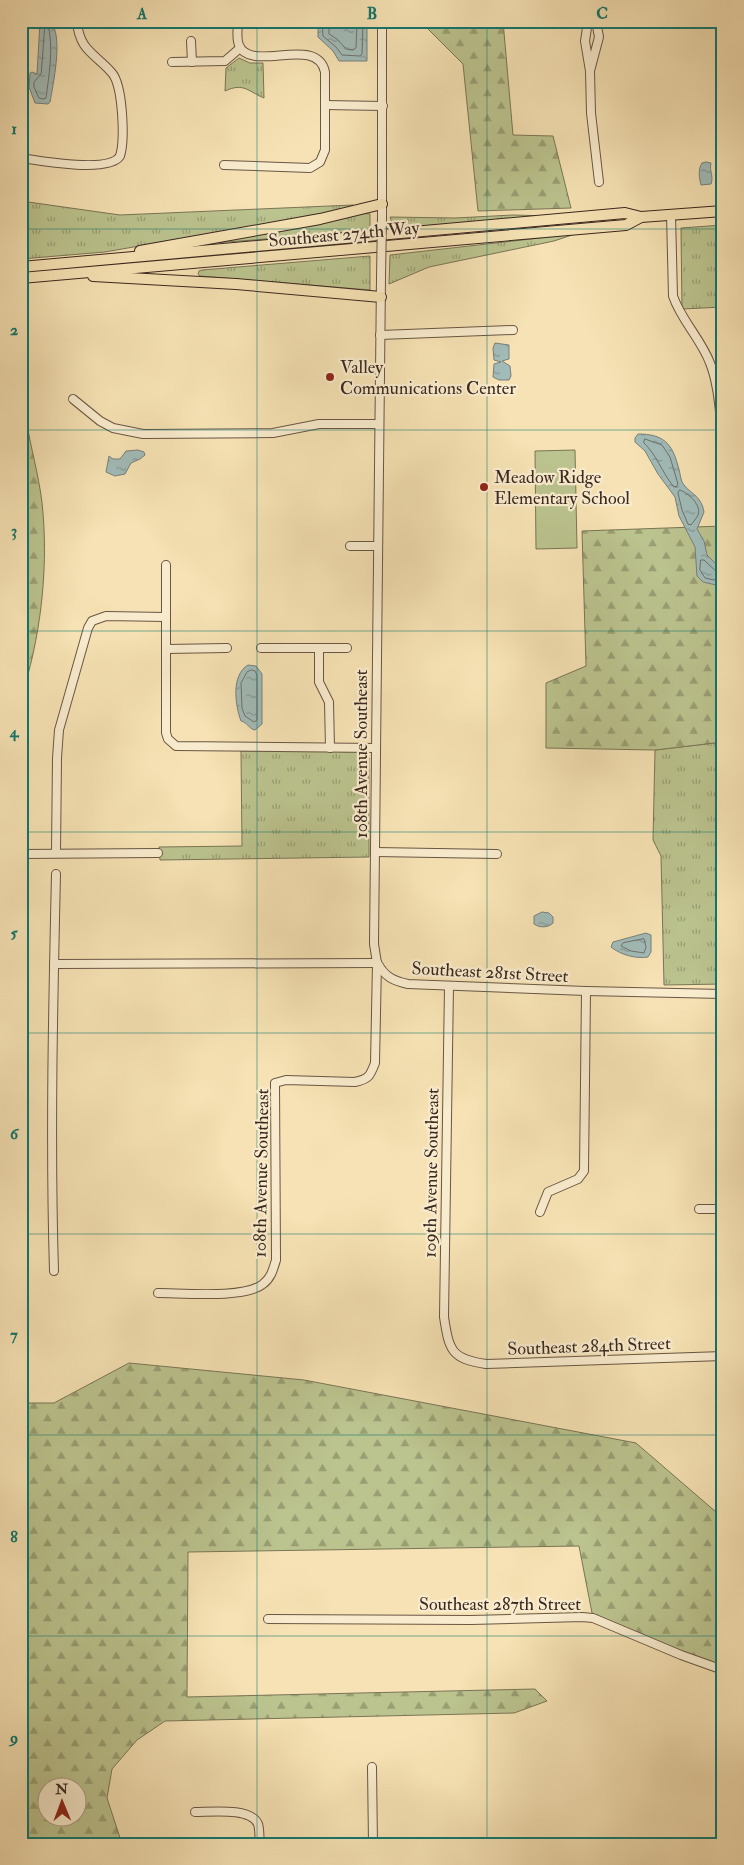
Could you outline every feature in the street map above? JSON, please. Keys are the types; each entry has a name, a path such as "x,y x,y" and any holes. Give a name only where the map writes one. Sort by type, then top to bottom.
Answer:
{"main road":[{"path":"21,267 81,262 320,219 382,204"},
{"name":"Southeast 274th Way","path":"81,262 625,213 641,217 723,211"},
{"name":"Southeast 274th Way","path":"47,275 626,225 641,217"},
{"path":"21,278 47,275 89,276 236,284 380,297"}],"street":[{"path":"21,158 53,164 107,165 118,160 122,152 120,88 112,72 84,46 80,39 77,21"},
{"path":"224,165 310,168 320,162 325,150 325,72 320,61 307,55 251,55 245,53 240,48 238,40 238,21"},
{"name":"108th Avenue Southeast","path":"158,1293 238,1293 263,1285 272,1274 276,1260 275,1083 286,1080 355,1082 370,1076 375,1063 377,962 374,944 383,106 382,21"},
{"path":"588,21 585,41 590,71 591,113 599,182"},
{"path":"590,71 598,38 596,21"},
{"path":"192,41 192,62"},
{"path":"172,62 226,61 240,48"},
{"path":"325,106 383,106"},
{"path":"671,215 673,296 676,306 697,338 711,365 723,440"},
{"path":"380,335 513,330"},
{"path":"73,399 100,421 113,428 143,434 272,433 320,424 379,424"},
{"path":"350,546 378,546"},
{"path":"166,565 166,733 168,739 176,746 376,748"},
{"path":"56,853 59,730 92,621 106,616 166,617"},
{"path":"166,649 228,648"},
{"path":"261,648 347,648"},
{"path":"318,648 320,685 329,702 330,748"},
{"path":"375,852 497,854"},
{"path":"21,854 158,853"},
{"path":"54,1271 52,1196 56,874"},
{"path":"54,964 377,962"},
{"name":"Southeast 281st Street","path":"377,962 382,972 396,982 408,984 723,994"},
{"name":"109th Avenue Southeast","path":"448,986 444,1317 447,1337 458,1357"},
{"path":"540,1212 548,1192 578,1178 584,1171 586,991"},
{"path":"699,1210 723,1209"},
{"name":"Southeast 284th Street","path":"458,1357 470,1362 486,1364 723,1356"},
{"name":"Southeast 287th Street","path":"268,1618 471,1620 594,1618 723,1670"},
{"path":"372,1767 373,1844"},
{"path":"195,1812 235,1812 249,1816 258,1824 260,1844"}],"green space":[{"path":"420,21 503,21 513,135 553,136 571,208 478,211 463,64"},
{"path":"239,58 250,63 263,63 264,98 246,89 237,87 225,91 226,68"},
{"path":"21,201 120,215 353,205 344,210 105,252 21,259"},
{"path":"361,213 370,214 370,231 201,244"},
{"path":"513,215 551,216 394,228 390,217 455,218"},
{"path":"723,225 723,307 682,309 681,228"},
{"path":"575,234 554,241 429,267 389,284 390,255"},
{"path":"370,256 370,290 200,276 198,274 202,270"},
{"path":"21,425 28,430 41,492 44,559 38,630 21,698"},
{"path":"575,450 577,548 536,549 535,451"},
{"path":"723,526 723,742 655,750 546,748 546,683 586,666 582,531"},
{"path":"723,742 723,984 664,985 661,856 653,840 655,750"},
{"path":"361,750 369,758 369,857 160,860 159,847 242,846 241,751"},
{"path":"129,1363 304,1380 636,1443 723,1518 723,1669 593,1618 579,1546 188,1552 187,1697 535,1689 547,1701 514,1713 165,1721 137,1740 112,1769 107,1798 122,1844 21,1844 21,1403 54,1403"}],"water":[{"path":"50,21 54,28 57,48 50,102 48,104 35,103 29,87 30,73 37,74 40,22"},
{"path":"318,21 367,21 367,61 339,61 333,51 318,37"},
{"path":"702,163 711,163 712,181 711,184 701,185 699,177 700,168"},
{"path":"495,343 509,345 509,359 502,361 510,366 511,376 509,380 499,380 493,377 494,364 501,362 494,360 493,348"},
{"path":"638,434 647,434 665,441 676,458 682,482 700,501 704,512 697,529 704,541 707,555 722,570 723,579 716,585 703,582 697,576 695,547 679,516 675,497 658,474 645,451 635,442"},
{"path":"138,450 144,452 145,455 131,463 125,474 115,476 106,472 109,456 113,459 120,459 126,451"},
{"path":"248,665 256,666 262,674 262,724 255,730 241,721 236,699 239,676"},
{"path":"542,912 549,913 553,917 553,923 549,926 544,927 534,924 534,916"},
{"path":"646,933 651,935 651,952 648,957 629,956 611,947 613,942"}],"place":[{"name":"Valley Communications Center","path":"330,377"},
{"name":"Meadow Ridge Elementary School","path":"484,487"}]}
